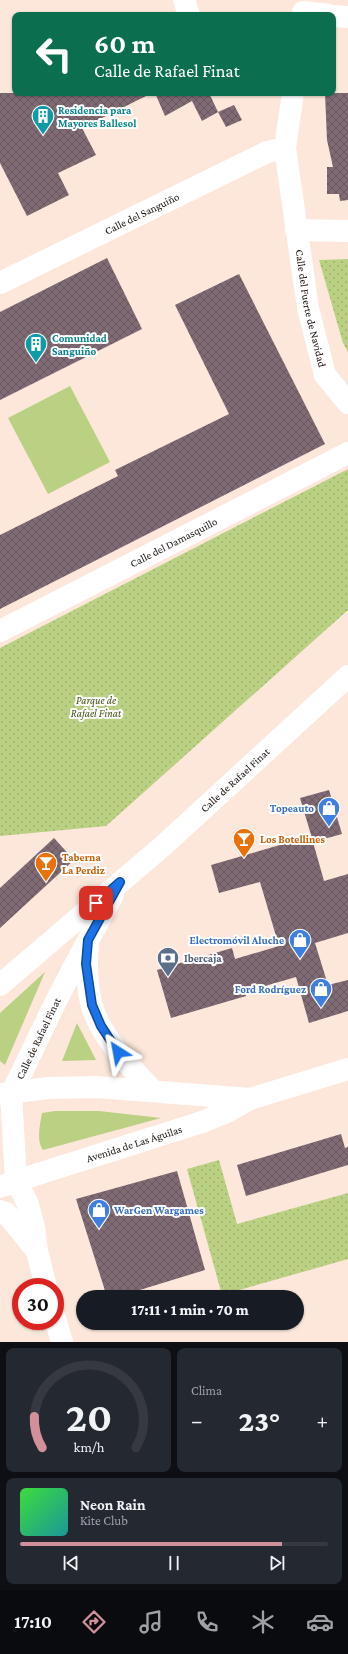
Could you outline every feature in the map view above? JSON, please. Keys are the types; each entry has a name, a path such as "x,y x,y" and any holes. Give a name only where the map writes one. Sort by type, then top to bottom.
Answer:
{"street":[{"path":"184,0 188,12"},
{"path":"303,9 316,12"},
{"path":"336,16 348,17"},
{"name":"Calle del Fuerte de Navidad","path":"293,96 285,148 308,308 326,375 348,403"},
{"name":"Calle del Sanguiño","path":"0,284 267,152 285,148"},
{"path":"296,230 348,231"},
{"name":"Calle del Damasquillo","path":"0,631 348,453"},
{"name":"Calle de Rafael Finat","path":"0,985 164,845 348,676"},
{"name":"Calle de Rafael Finat","path":"4,1091 28,1062 46,1022 120,882"},
{"name":"Calle de Rafael Finat","path":"88,940 86,964 88,983 92,1005 101,1026 127,1065 153,1091"},
{"name":"Avenida de Las Águilas","path":"5,1181 202,1122 229,1111 250,1099 348,1069"},
{"name":"Avenida de Las Águilas","path":"4,1091 48,1088 97,1088 250,1099"},
{"path":"4,1091 5,1181 27,1202 34,1227 36,1251 44,1278"},
{"path":"0,1211 6,1213 36,1251"},
{"path":"58,1330 62,1342"}],"green space":[{"path":"348,259 348,352 343,343 319,260"},
{"path":"70,386 110,462 48,494 8,418"},
{"name":"Parque de Rafael Finat","path":"348,469 348,610 106,826 0,836 0,648"},
{"path":"45,972 5,1065 0,1061 0,1013"},
{"path":"77,1023 96,1060 62,1061"},
{"path":"55,1111 99,1111 161,1118 43,1150 39,1137 42,1113"},
{"path":"219,1160 237,1224 348,1193 348,1259 240,1290 221,1290 187,1169"}],"building":[{"name":"Residencia para Mayores Ballesol","path":"0,93 12,93 12,96 146,96 82,128 96,155 58,173 69,195 27,216 0,163"},
{"path":"336,93 348,93 348,200 340,201 339,194 327,194 327,167 333,167 327,140 325,96 336,96"},
{"path":"156,96 210,96 218,112 202,121 192,101 165,116"},
{"path":"234,105 242,120 226,127 218,112"},
{"name":"Comunidad Sanguiño","path":"107,258 142,329 0,400 0,312"},
{"path":"239,274 325,444 0,609 0,535 118,476 115,470 229,414 175,305"},
{"path":"329,790 342,834 313,842 324,881 348,874 348,933 315,943 328,985 348,980 348,1011 309,1023 296,977 245,992 246,996 171,1018 157,970 232,948 235,959 279,946 260,882 219,893 211,865 311,836 312,838 300,798"},
{"path":"54,838 74,860 0,928 0,888"},
{"path":"341,1134 345,1148 348,1147 348,1165 246,1196 237,1165"},
{"path":"177,1171 205,1270 140,1290 105,1290 76,1199"}],"place":[{"name":"Residencia para Mayores Ballesol","path":"43,136"},
{"name":"Comunidad Sanguiño","path":"36,364"},
{"name":"Topeauto","path":"329,828"},
{"name":"Los Botellines","path":"244,858"},
{"name":"Taberna La Perdiz","path":"46,882"},
{"name":"Electromóvil Aluche","path":"300,960"},
{"name":"Ibercaja","path":"168,978"},
{"name":"Ford Rodríguez","path":"321,1008"},
{"name":"WarGen Wargames","path":"99,1230"}],"route":[{"path":"96,903 120,882 88,940 86,964 92,1005 101,1026 118,1052"}]}
